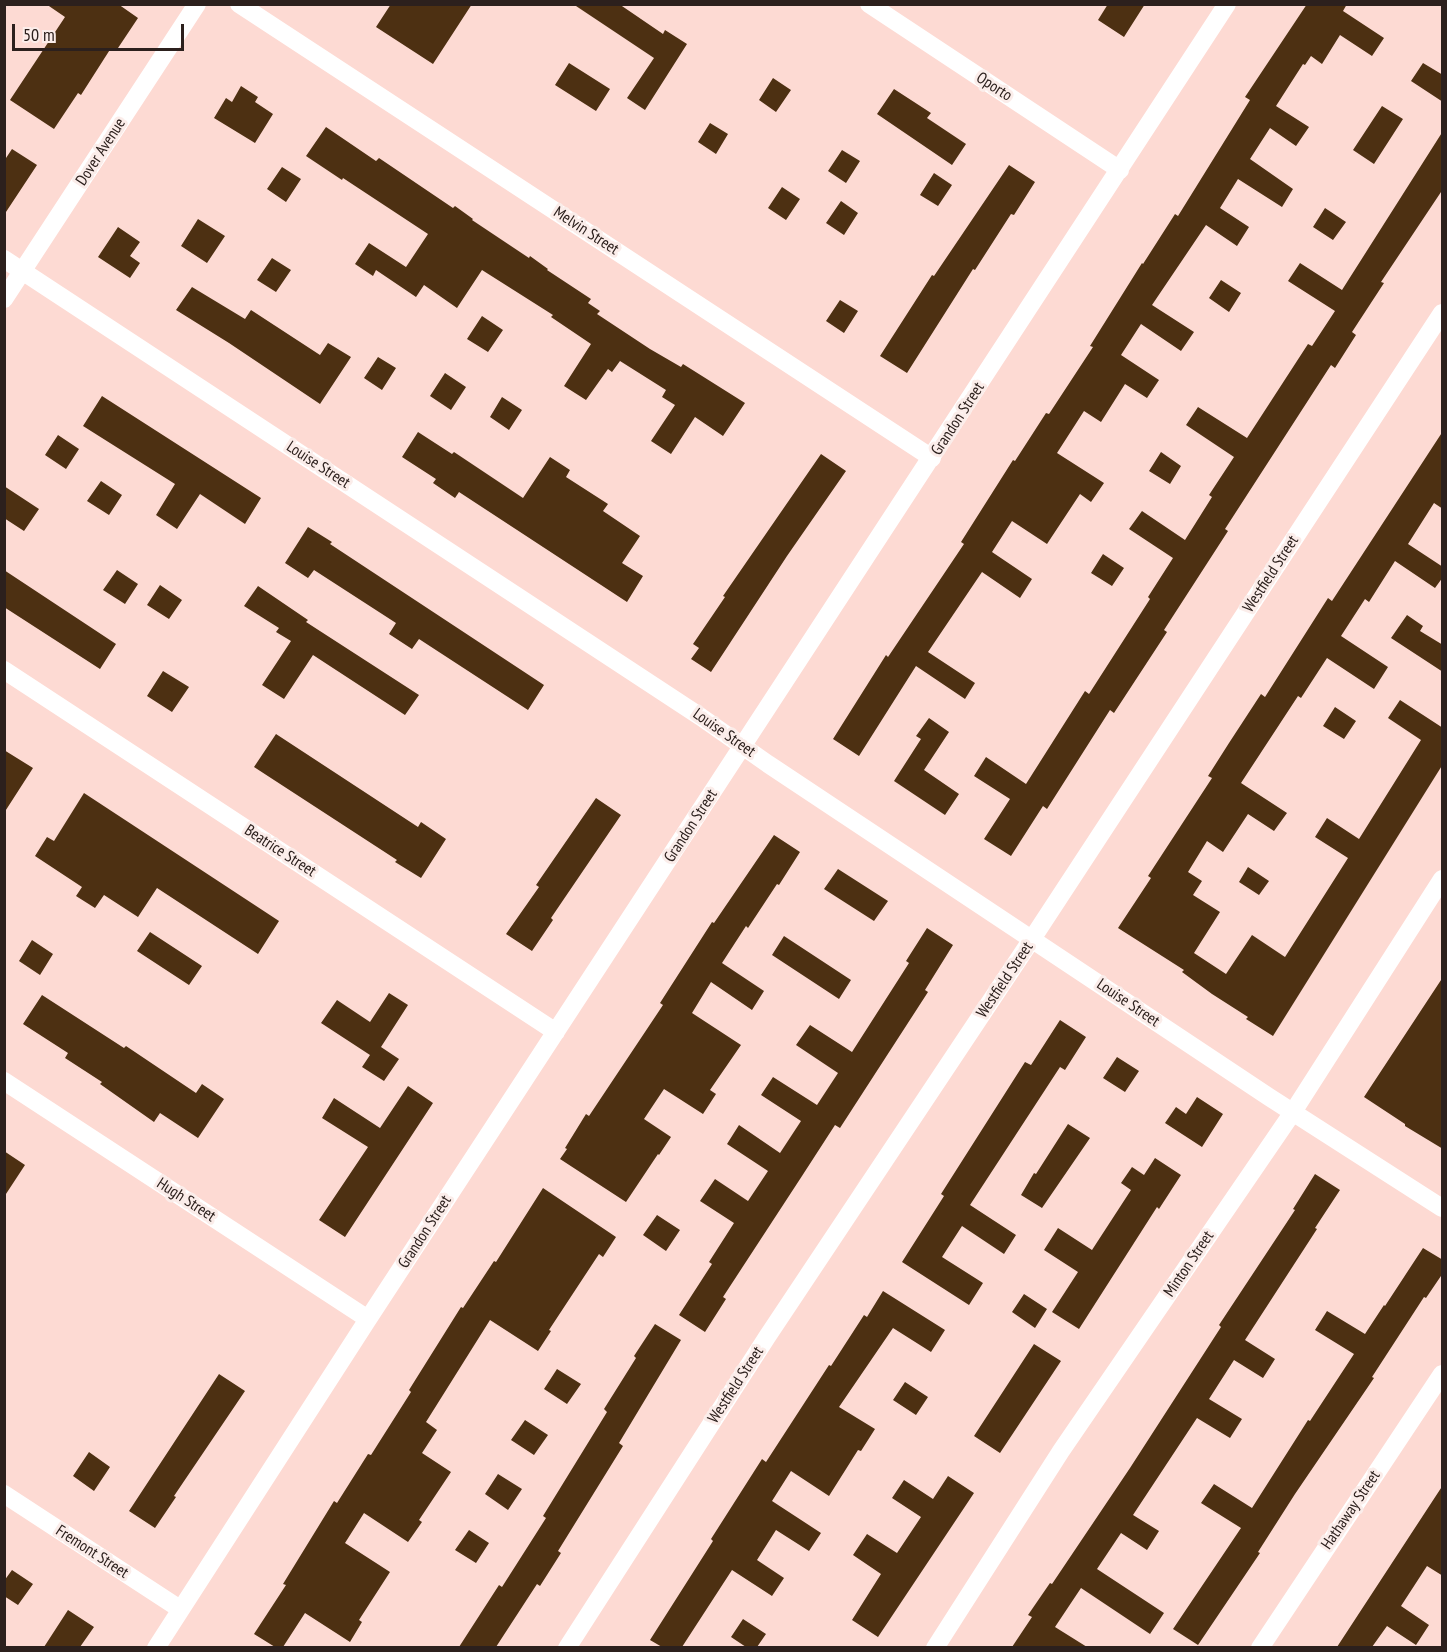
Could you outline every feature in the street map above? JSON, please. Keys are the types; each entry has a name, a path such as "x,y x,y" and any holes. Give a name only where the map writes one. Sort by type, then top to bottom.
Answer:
{"street":[{"name":"Dover Avenue","path":"4,299 197,4"},
{"name":"Melvin Street","path":"239,4 932,458"},
{"name":"Oporto","path":"868,4 1120,170"},
{"name":"Grandon Street","path":"156,1647 1227,4"},
{"name":"Louise Street","path":"4,259 1293,1112 1443,1208"},
{"name":"Westfield Street","path":"567,1647 767,1337 1032,939 1443,313"},
{"name":"Beatrice Street","path":"4,670 556,1032"},
{"name":"Minton Street","path":"935,1647 1061,1451 1293,1112 1443,879"},
{"name":"Hugh Street","path":"4,1081 368,1319"},
{"name":"Hathaway Street","path":"1260,1647 1443,1374"},
{"name":"Fremont Street","path":"4,1494 180,1609"}],"building":[{"path":"46,4 118,4 138,18 116,51 111,48 81,95 78,93 54,129 10,100 65,17"},
{"path":"391,4 472,4 433,64 376,27"},
{"path":"573,4 619,4 663,34 665,30 687,44 645,110 627,98 654,58"},
{"path":"1108,4 1145,4 1124,37 1098,20"},
{"path":"1307,4 1347,4 1343,11 1384,38 1372,56 1340,35 1322,64 1311,56 1305,65 1303,64 1276,106 1309,127 1296,146 1270,128 1250,159 1293,189 1282,207 1238,179 1220,208 1249,227 1237,246 1206,225 1152,305 1194,332 1181,351 1141,324 1121,355 1159,380 1147,398 1125,384 1101,422 1084,411 1057,453 1104,483 1091,502 1080,494 1047,544 1012,521 992,552 1032,579 1020,598 982,572 928,652 975,683 965,699 916,666 859,756 833,739 886,655 888,657 964,544 961,542 1013,460 1015,461 1046,413 1049,414 1093,347 1090,346 1142,263 1175,214 1178,216 1250,100 1245,97"},
{"path":"569,63 610,89 596,111 555,85"},
{"path":"1423,63 1443,75 1443,102 1411,81"},
{"path":"773,78 791,90 776,112 759,100"},
{"path":"241,86 258,97 255,102 273,114 255,143 214,118 226,98 232,102"},
{"path":"894,89 931,113 927,118 966,144 952,165 877,114"},
{"path":"1382,106 1403,119 1374,164 1353,150"},
{"path":"710,123 728,134 716,154 698,142"},
{"path":"326,127 376,161 379,158 453,208 455,206 529,258 530,256 591,299 588,303 600,311 597,314 650,349 681,367 683,364 745,403 723,436 695,417 671,454 651,441 675,405 662,397 666,390 620,361 612,372 608,369 586,400 564,386 591,344 551,317 553,315 482,270 457,308 424,285 416,297 376,270 373,276 355,264 369,243 406,267 428,234 306,156"},
{"path":"1443,131 1443,189 1381,282 1384,283 1352,332 1356,335 1335,368 1331,365 1225,529 1228,531 1164,630 1167,632 1114,713 1110,710 1047,809 1043,806 1011,856 984,839 1010,799 974,776 986,757 1026,784 1085,691 1089,694 1150,599 1148,597 1173,558 1129,529 1142,511 1185,540 1212,497 1209,495 1234,457 1186,425 1198,407 1247,438 1308,344 1312,346 1335,311 1288,281 1300,263 1342,290"},
{"path":"12,149 37,165 4,215 4,161"},
{"path":"842,150 860,161 846,183 828,171"},
{"path":"1009,165 1035,182 1014,215 1011,214 975,270 973,269 907,373 880,356 932,275 934,276"},
{"path":"282,167 301,179 286,202 267,189"},
{"path":"934,173 952,185 938,206 920,195"},
{"path":"782,187 800,199 786,220 768,208"},
{"path":"841,201 858,213 844,235 826,223"},
{"path":"1325,208 1346,222 1333,240 1313,227"},
{"path":"198,219 225,236 207,263 181,246"},
{"path":"118,227 140,242 130,256 140,263 130,278 98,257"},
{"path":"272,258 291,270 276,292 257,280"},
{"path":"1221,280 1241,293 1229,312 1209,298"},
{"path":"192,287 245,319 251,310 320,355 328,343 351,357 320,404 176,310"},
{"path":"840,300 858,311 844,333 826,321"},
{"path":"482,316 503,330 488,352 467,339"},
{"path":"378,357 396,368 382,390 364,378"},
{"path":"445,373 466,387 451,410 430,396"},
{"path":"102,396 261,498 245,524 200,494 177,529 156,515 175,484 83,426"},
{"path":"502,397 522,410 509,430 490,417"},
{"path":"1443,431 1443,509 1434,503 1408,544 1443,567 1443,577 1435,588 1395,561 1369,602 1365,599 1341,636 1388,667 1374,689 1327,658 1301,698 1298,696 1241,783 1287,813 1274,831 1248,814 1223,852 1207,841 1188,872 1202,881 1193,895 1220,912 1194,953 1226,974 1252,935 1285,957 1348,858 1315,837 1327,818 1359,839 1421,740 1388,718 1400,700 1443,728 1443,764 1273,1036 1182,972 1184,970 1118,928 1151,878 1148,876 1212,778 1208,776 1261,694 1265,697 1328,598 1332,601"},
{"path":"418,432 452,454 454,452 523,498 550,457 570,470 566,477 608,504 603,511 640,536 622,563 643,576 627,602 459,492 455,498 433,483 436,479 402,457"},
{"path":"58,435 79,449 66,469 45,455"},
{"path":"1161,452 1181,466 1170,484 1149,471"},
{"path":"821,454 846,471 711,672 691,659 699,648 693,644 725,597 723,596"},
{"path":"101,481 122,495 109,515 87,501"},
{"path":"4,486 39,509 24,531 4,518"},
{"path":"308,527 332,542 330,544 544,685 528,710 419,639 412,649 389,634 396,623 314,570 308,578 285,563"},
{"path":"1103,554 1124,568 1112,586 1091,573"},
{"path":"4,570 116,644 100,669 4,607"},
{"path":"117,570 138,584 125,604 103,590"},
{"path":"160,585 182,600 169,619 147,605"},
{"path":"258,586 308,620 306,622 419,695 405,715 313,655 284,699 262,685 291,641 276,632 279,628 244,606"},
{"path":"1407,615 1423,626 1420,631 1443,645 1443,672 1391,638"},
{"path":"163,671 189,687 172,712 147,696"},
{"path":"1335,707 1356,721 1344,739 1323,726"},
{"path":"929,718 949,732 924,770 959,794 945,815 894,781 921,739 916,736"},
{"path":"276,734 418,827 421,822 446,839 421,878 254,767"},
{"path":"4,750 33,768 4,813"},
{"path":"84,793 279,921 258,954 157,888 138,917 104,895 95,908 76,896 82,887 35,856 47,837 54,841"},
{"path":"596,798 621,815 551,918 553,920 532,951 506,934 539,887 536,885"},
{"path":"774,835 800,852 722,963 764,991 752,1010 711,982 692,1013 741,1045 710,1090 716,1094 703,1114 664,1089 644,1119 671,1137 626,1202 560,1159 586,1114 589,1116 663,1005 660,1003 712,922 714,923"},
{"path":"1248,867 1269,881 1259,895 1239,882"},
{"path":"838,869 888,901 874,921 824,889"},
{"path":"927,928 953,945 925,990 928,992 840,1128 835,1125 723,1297 726,1299 705,1332 679,1315 712,1264 709,1262 734,1223 700,1201 715,1179 748,1201 768,1171 727,1144 739,1125 780,1153 801,1121 761,1095 773,1077 817,1105 838,1073 796,1045 810,1025 852,1052 909,963 906,961"},
{"path":"150,932 202,966 189,985 137,951"},
{"path":"784,936 851,980 839,999 772,955"},
{"path":"32,940 53,954 40,975 19,961"},
{"path":"1443,977 1443,1149 1364,1097"},
{"path":"389,993 408,1005 381,1047 399,1059 384,1081 362,1067 370,1055 321,1023 337,1000 370,1022"},
{"path":"42,995 124,1048 126,1046 196,1093 202,1084 224,1099 198,1138 160,1113 154,1122 100,1084 102,1082 65,1058 68,1053 23,1024"},
{"path":"1060,1020 1086,1037 1065,1070 1060,1067 970,1205 1016,1235 1004,1254 962,1226 942,1257 983,1283 969,1305 902,1262 944,1196 941,1194 1025,1062 1031,1065"},
{"path":"1117,1057 1139,1071 1125,1092 1103,1078"},
{"path":"408,1086 433,1103 345,1237 319,1220 368,1147 322,1118 334,1098 380,1128"},
{"path":"1197,1097 1223,1114 1202,1147 1165,1123 1176,1107 1186,1114"},
{"path":"1068,1124 1090,1138 1042,1208 1021,1195"},
{"path":"4,1151 25,1165 4,1197"},
{"path":"1155,1158 1181,1175 1159,1209 1157,1207 1079,1329 1052,1312 1078,1272 1044,1250 1058,1228 1092,1250 1131,1190 1121,1183 1132,1167 1144,1175"},
{"path":"1315,1174 1340,1190 1245,1340 1275,1359 1263,1378 1234,1360 1209,1399 1242,1419 1230,1438 1197,1418 1133,1515 1159,1531 1147,1550 1121,1533 1097,1569 1164,1613 1150,1634 1081,1588 1055,1627 1087,1647 1012,1647 1032,1617 1028,1615 1050,1583 1052,1584 1130,1468 1221,1327 1219,1325 1295,1210 1293,1209"},
{"path":"543,1188 616,1237 603,1257 599,1254 549,1330 551,1331 538,1351 490,1320 426,1422 437,1430 422,1453 451,1472 419,1520 422,1522 408,1542 364,1513 345,1543 390,1572 359,1620 362,1622 350,1642 305,1613 283,1647 275,1647 254,1634 286,1585 283,1584 334,1501 337,1503 368,1454 371,1455 461,1307 463,1308 494,1261 496,1262"},
{"path":"657,1215 680,1230 666,1251 643,1235"},
{"path":"1423,1248 1443,1260 1443,1273 1426,1298 1424,1297 1372,1377 1374,1378 1295,1494 1258,1552 1260,1553 1198,1645 1173,1629 1241,1528 1201,1503 1214,1484 1252,1508 1308,1420 1310,1421 1354,1354 1315,1330 1327,1311 1365,1334"},
{"path":"883,1291 945,1330 931,1352 893,1328 839,1407 875,1429 861,1451 858,1450 829,1496 791,1471 772,1501 821,1533 809,1551 776,1530 757,1560 784,1578 772,1596 732,1570 682,1647 662,1647 650,1640 762,1459 766,1462 829,1365 831,1366 864,1315 867,1317"},
{"path":"1024,1294 1047,1309 1035,1328 1012,1312"},
{"path":"655,1324 681,1340 619,1443 623,1446 558,1551 561,1553 540,1586 537,1584 496,1647 459,1647 499,1585 502,1587 546,1518 543,1516 607,1412 604,1409"},
{"path":"1034,1344 1061,1361 1000,1453 974,1436"},
{"path":"557,1369 581,1384 567,1404 544,1389"},
{"path":"219,1374 245,1391 155,1528 129,1511"},
{"path":"905,1382 928,1397 916,1415 893,1400"},
{"path":"525,1420 548,1435 534,1455 511,1440"},
{"path":"89,1452 110,1467 94,1491 73,1476"},
{"path":"498,1474 522,1489 508,1510 485,1494"},
{"path":"948,1476 974,1493 878,1637 852,1620 881,1574 853,1555 867,1534 897,1553 921,1517 892,1498 904,1480 933,1499"},
{"path":"1443,1485 1443,1576 1427,1566 1401,1606 1429,1625 1416,1645 1387,1626 1372,1647 1337,1647"},
{"path":"469,1530 489,1543 476,1563 455,1550"},
{"path":"12,1570 33,1584 18,1605 4,1596 4,1581"},
{"path":"68,1610 94,1627 80,1647 44,1647"},
{"path":"743,1619 766,1634 757,1647 746,1647 731,1637"}]}
